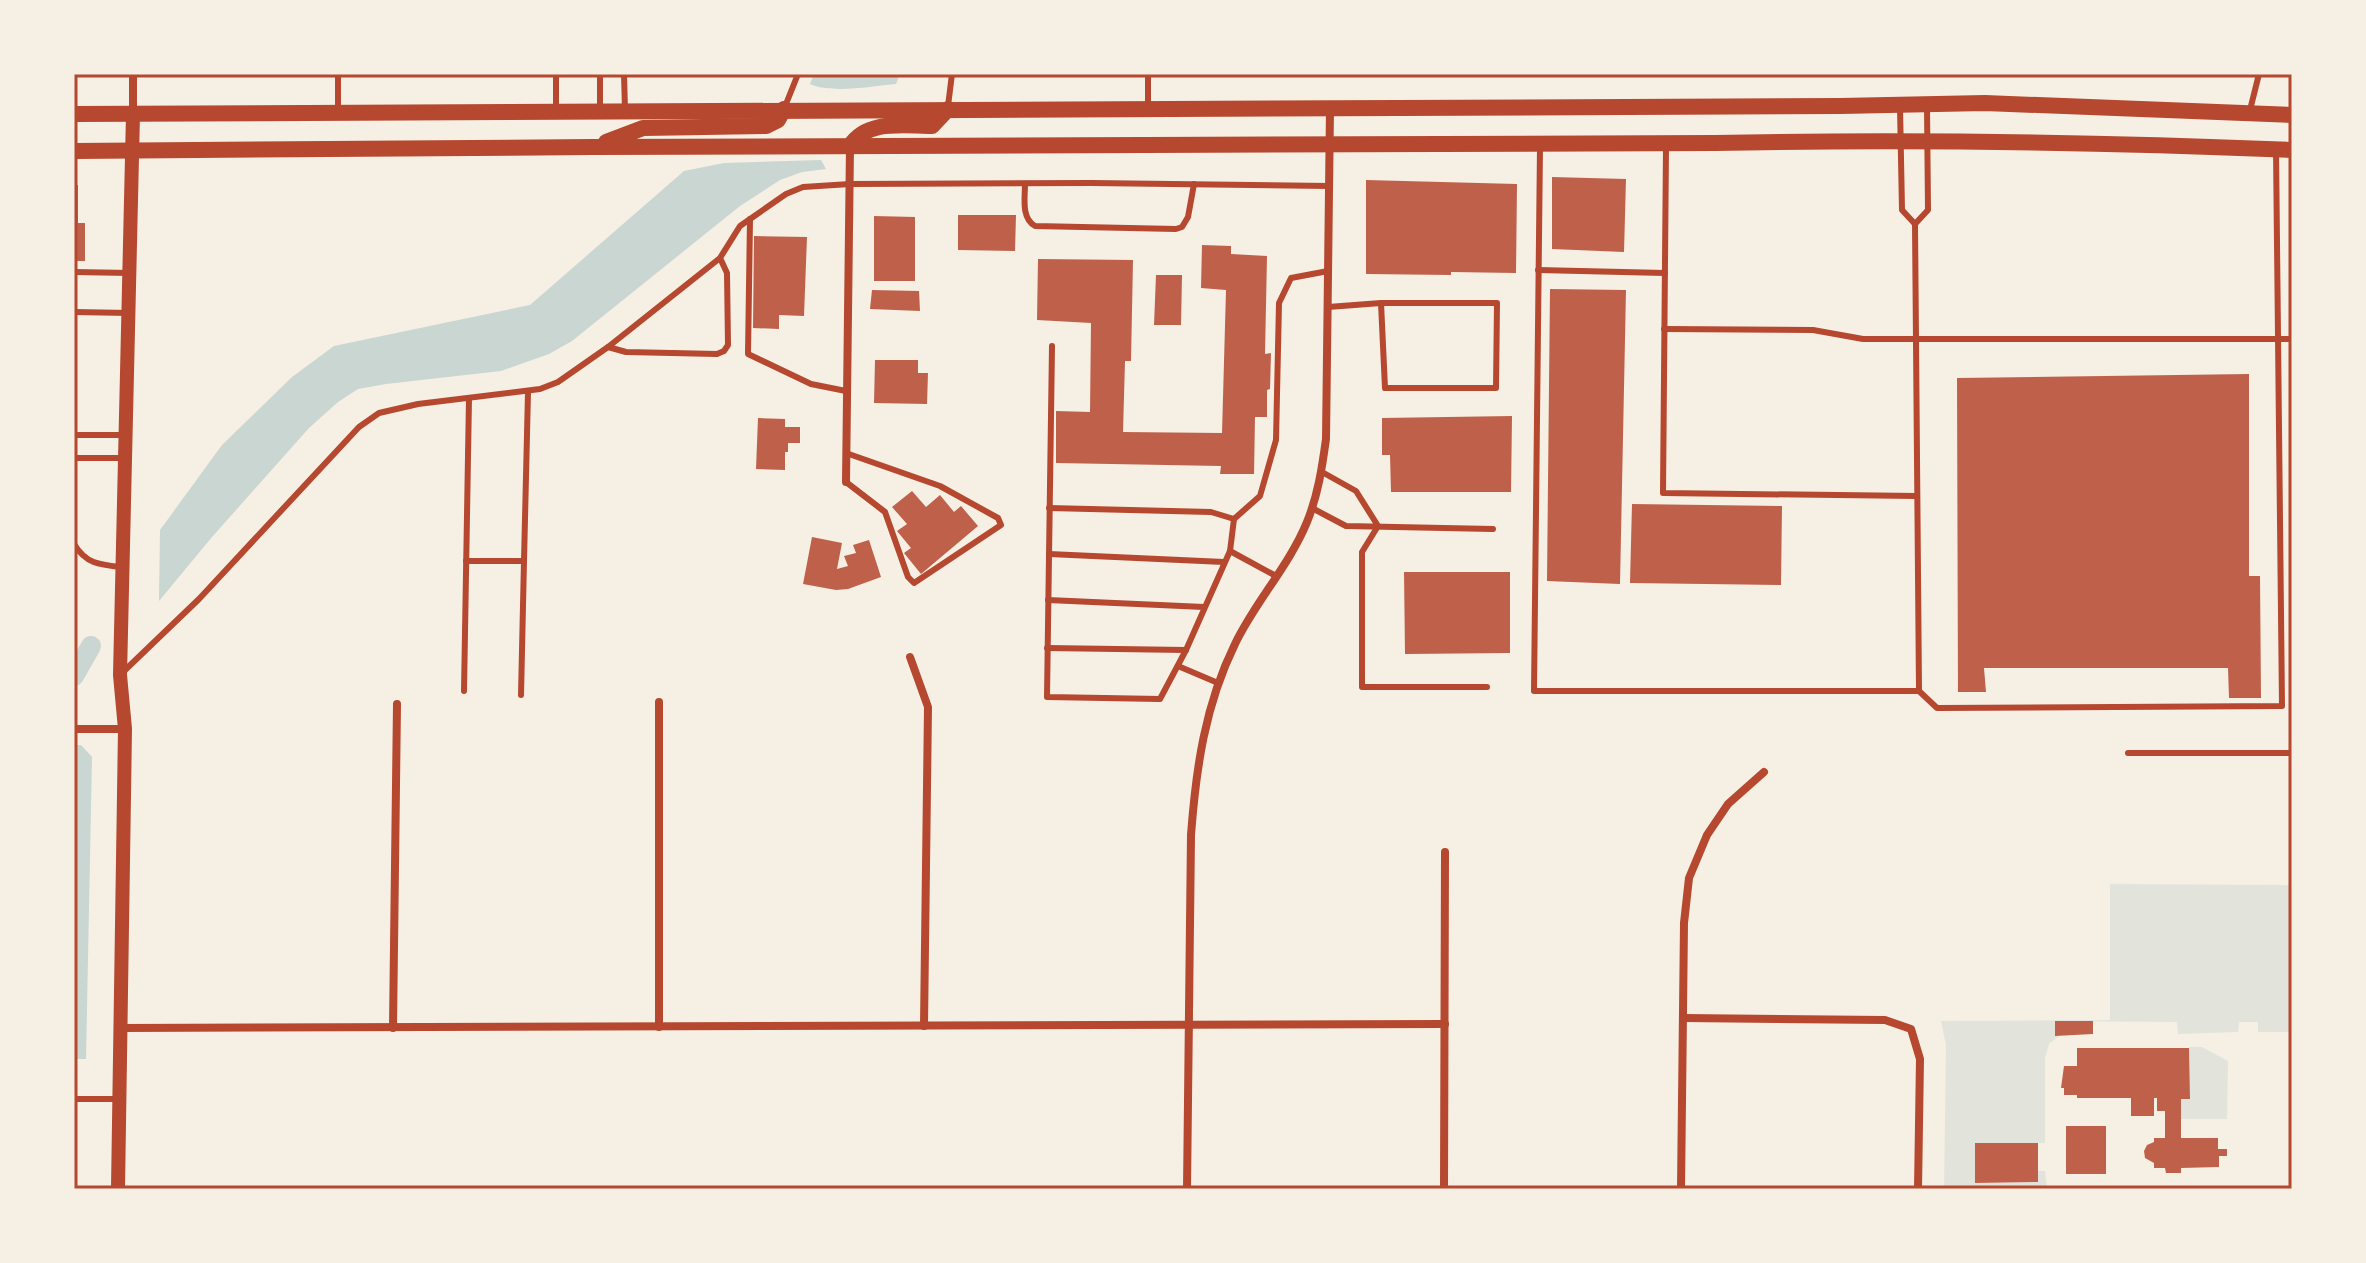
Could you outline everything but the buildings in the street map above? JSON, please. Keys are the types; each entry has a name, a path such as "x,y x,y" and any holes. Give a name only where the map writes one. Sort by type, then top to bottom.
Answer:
{"main road":[{"path":"74,114 1985,103 2292,115"},
{"path":"593,147 643,128 766,126 778,120 784,109"},
{"path":"850,146 856,137 877,127 932,126 948,109"},
{"path":"74,151 1901,140 2061,141 2284,150"}],"street":[{"path":"118,1189 125,729 120,675 134,151 133,74"},
{"path":"1187,1189 1194,785 1207,716 1218,683 1252,611 1306,525 1322,472 1326,439 1330,108"},
{"path":"846,482 850,146"},
{"path":"910,657 928,707 924,1026"},
{"path":"659,702 659,1027"},
{"path":"393,1028 397,704"},
{"path":"74,729 125,729"},
{"path":"1681,1189 1684,923 1689,878 1707,835 1728,804 1764,772"},
{"path":"1444,1189 1445,852"},
{"path":"1683,1018 1885,1020 1911,1029 1920,1059 1918,1189"},
{"path":"121,1028 1445,1024"}],"lane":[{"path":"185,74 544,74"},
{"path":"556,74 556,112"},
{"path":"600,74 600,111"},
{"path":"624,74 625,111"},
{"path":"784,109 798,74"},
{"path":"948,109 952,74"},
{"path":"1148,74 1148,109"},
{"path":"2249,114 2259,74"},
{"path":"338,75 338,113"},
{"path":"1900,103 1902,210 1915,224 1919,691"},
{"path":"1915,224 1928,210 1927,103"},
{"path":"1540,143 1534,691 1919,691 1937,708 2282,706 2278,339 2284,150"},
{"path":"1666,143 1663,493 1917,496"},
{"path":"120,675 199,599 359,427 379,413 549,387 608,347 720,258 740,226 786,194 803,187 850,184 1330,186"},
{"path":"1025,184 1027,218 1035,226 1176,229 1182,227 1188,217 1194,184"},
{"path":"750,219 748,354 811,384 846,391"},
{"path":"608,347 626,352 717,354 724,351 728,345 727,273 720,258"},
{"path":"1538,270 1665,273"},
{"path":"1052,346 1047,697 1160,699 1186,650 1230,551 1234,519 1260,496 1276,440 1279,303 1291,278 1328,271"},
{"path":"74,272 130,273"},
{"path":"1328,307 1381,303 1497,303 1496,388 1385,388 1381,303"},
{"path":"74,312 129,313"},
{"path":"1664,329 1813,330 1863,339 2292,339"},
{"path":"521,695 528,392"},
{"path":"464,691 469,398"},
{"path":"74,435 126,435"},
{"path":"846,453 940,486 998,518 1001,525 914,583 908,577 885,512 846,482"},
{"path":"74,458 126,458"},
{"path":"1322,472 1356,491 1378,526"},
{"path":"1049,508 1211,512 1234,519"},
{"path":"1312,508 1346,526 1493,529"},
{"path":"1378,526 1362,552 1362,687 1487,687"},
{"path":"74,544 79,553 94,565 123,567"},
{"path":"1230,551 1276,576"},
{"path":"2280,553 2292,552"},
{"path":"1049,554 1224,562"},
{"path":"466,561 524,561"},
{"path":"1048,600 1204,607"},
{"path":"2281,641 2292,641"},
{"path":"1047,648 1186,650"},
{"path":"1178,666 1218,683"},
{"path":"2128,753 2292,753"},
{"path":"74,1099 120,1099"}],"shaded area":[{"path":"814,74 900,74 896,84 840,89 810,84"},
{"path":"821,160 826,169 802,172 780,180 740,206 572,341 549,354 501,371 358,389 338,402 309,428 159,601 160,530 222,445 292,377 334,346 530,305 684,171 724,163"},
{"path":"74,745 81,745 92,757 86,1059 74,1059"},
{"path":"2110,884 2292,885 2292,1032 2258,1032 2258,1022 2239,1022 2238,1032 2178,1034 2177,1022 2055,1021 2055,1035 2059,1036 2049,1044 2045,1058 2045,1143 1975,1143 1976,1183 2037,1182 2038,1171 2045,1171 2047,1189 1944,1189 1946,1045 1941,1021 2110,1020"},
{"path":"2189,1047 2202,1047 2228,1061 2227,1119 2181,1119 2181,1099 2190,1098"}],"waterway":[{"path":"74,676 91,646"}]}
